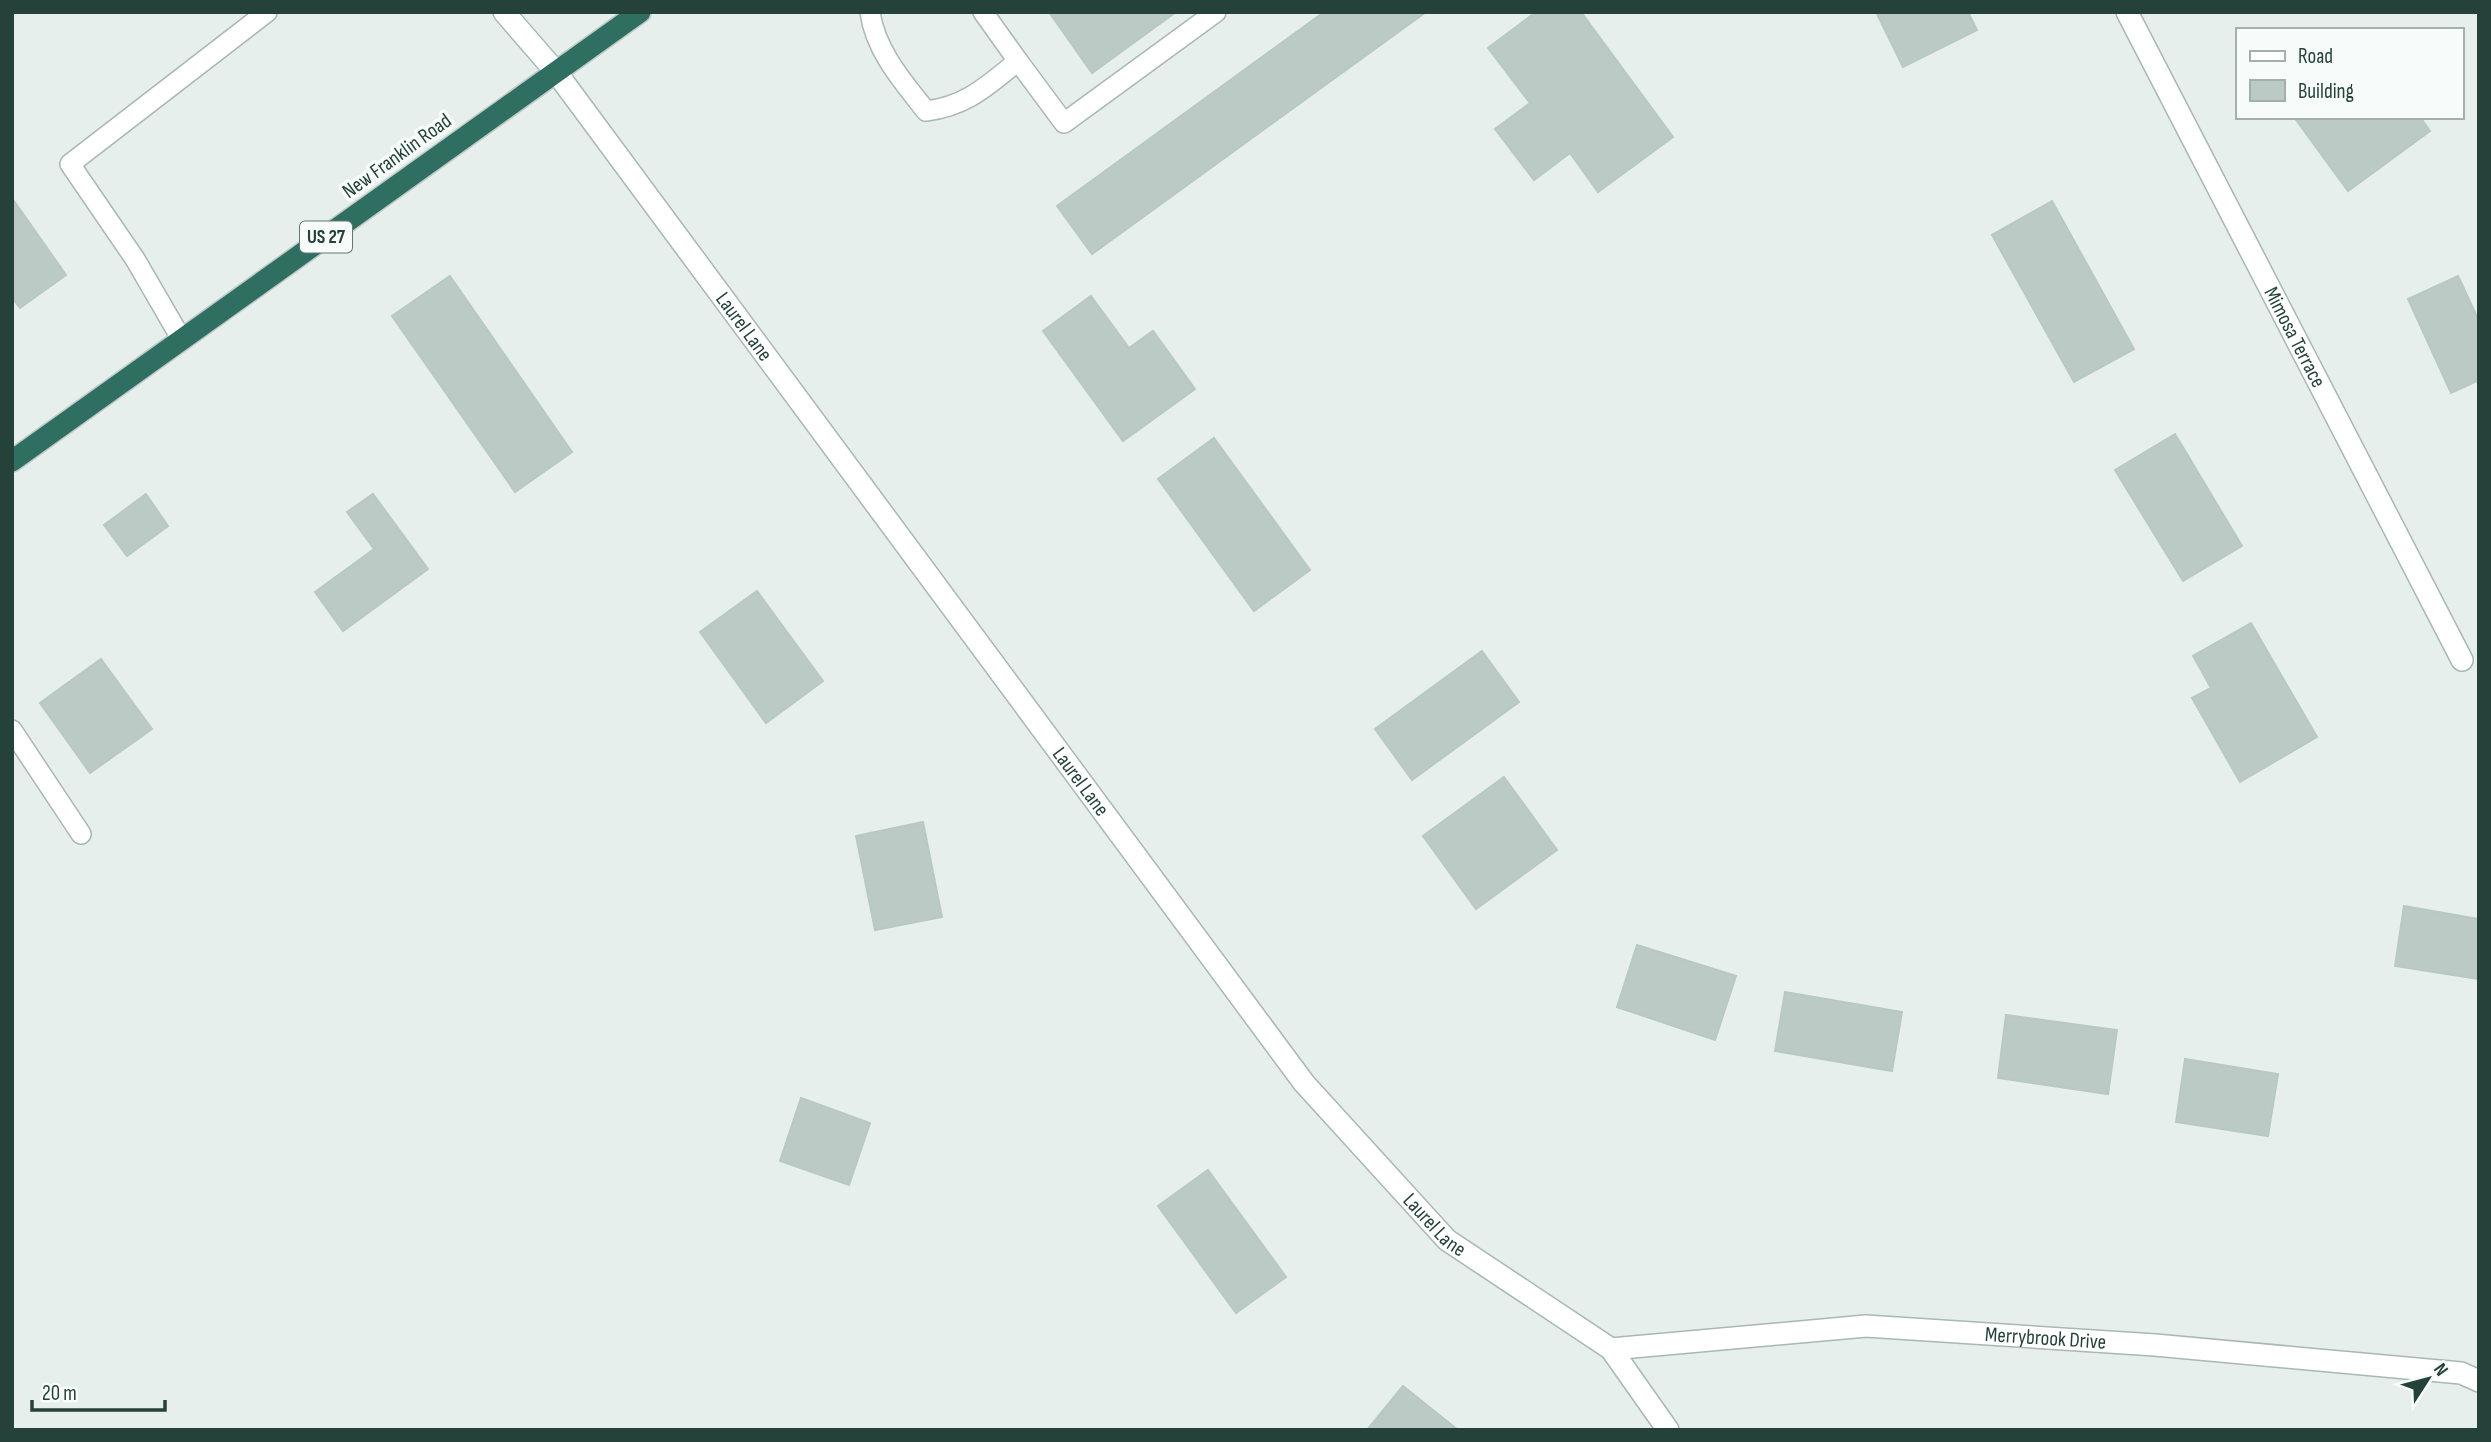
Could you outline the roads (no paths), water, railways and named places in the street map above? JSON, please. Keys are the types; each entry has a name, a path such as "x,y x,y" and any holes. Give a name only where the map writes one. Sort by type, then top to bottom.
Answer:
{"highway":[{"name":"New Franklin Road","path":"12,461 640,12"}],"street":[{"name":"Laurel Lane","path":"504,12 556,72 1304,1083 1447,1240 1611,1349 1668,1430"},
{"name":"Mimosa Terrace","path":"2127,12 2462,660"},
{"name":"Merrybrook Drive","path":"1611,1349 1866,1325 2155,1345 2460,1373 2479,1381"}],"lane":[{"path":"182,340 135,258 69,164 267,12"},
{"path":"870,12 872,30 898,75 926,111 944,108 976,96 1018,61"},
{"path":"983,12 1064,123 1216,12"},
{"path":"12,730 81,834"}]}
